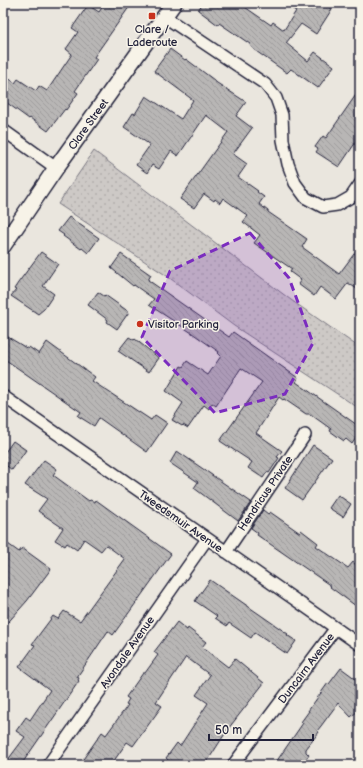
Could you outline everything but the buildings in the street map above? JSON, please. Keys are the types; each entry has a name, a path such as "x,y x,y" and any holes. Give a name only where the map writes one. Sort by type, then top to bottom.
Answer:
{"street":[{"name":"Clare Street","path":"3,246 56,168 174,3"},
{"path":"165,16 265,84 276,98 282,115 283,140 288,164 295,184 306,198 323,207 337,205 351,197 360,184"},
{"path":"3,130 56,168"},
{"name":"Tweedsmuir Avenue","path":"3,396 360,646"},
{"name":"Hendricus Private","path":"226,552 305,435"},
{"name":"Avondale Avenue","path":"48,765 207,539"},
{"name":"Duncairn Avenue","path":"233,765 335,629"}],"highlighted area":[{"path":"250,233 289,278 313,343 285,394 215,413 142,337 170,271"}],"shaded area":[{"path":"94,151 291,300 360,348 360,409 234,326 167,276 58,204"}],"place":[{"name":"Clare / Laderoute","path":"152,16"},
{"name":"Visitor Parking","path":"140,324"}]}
